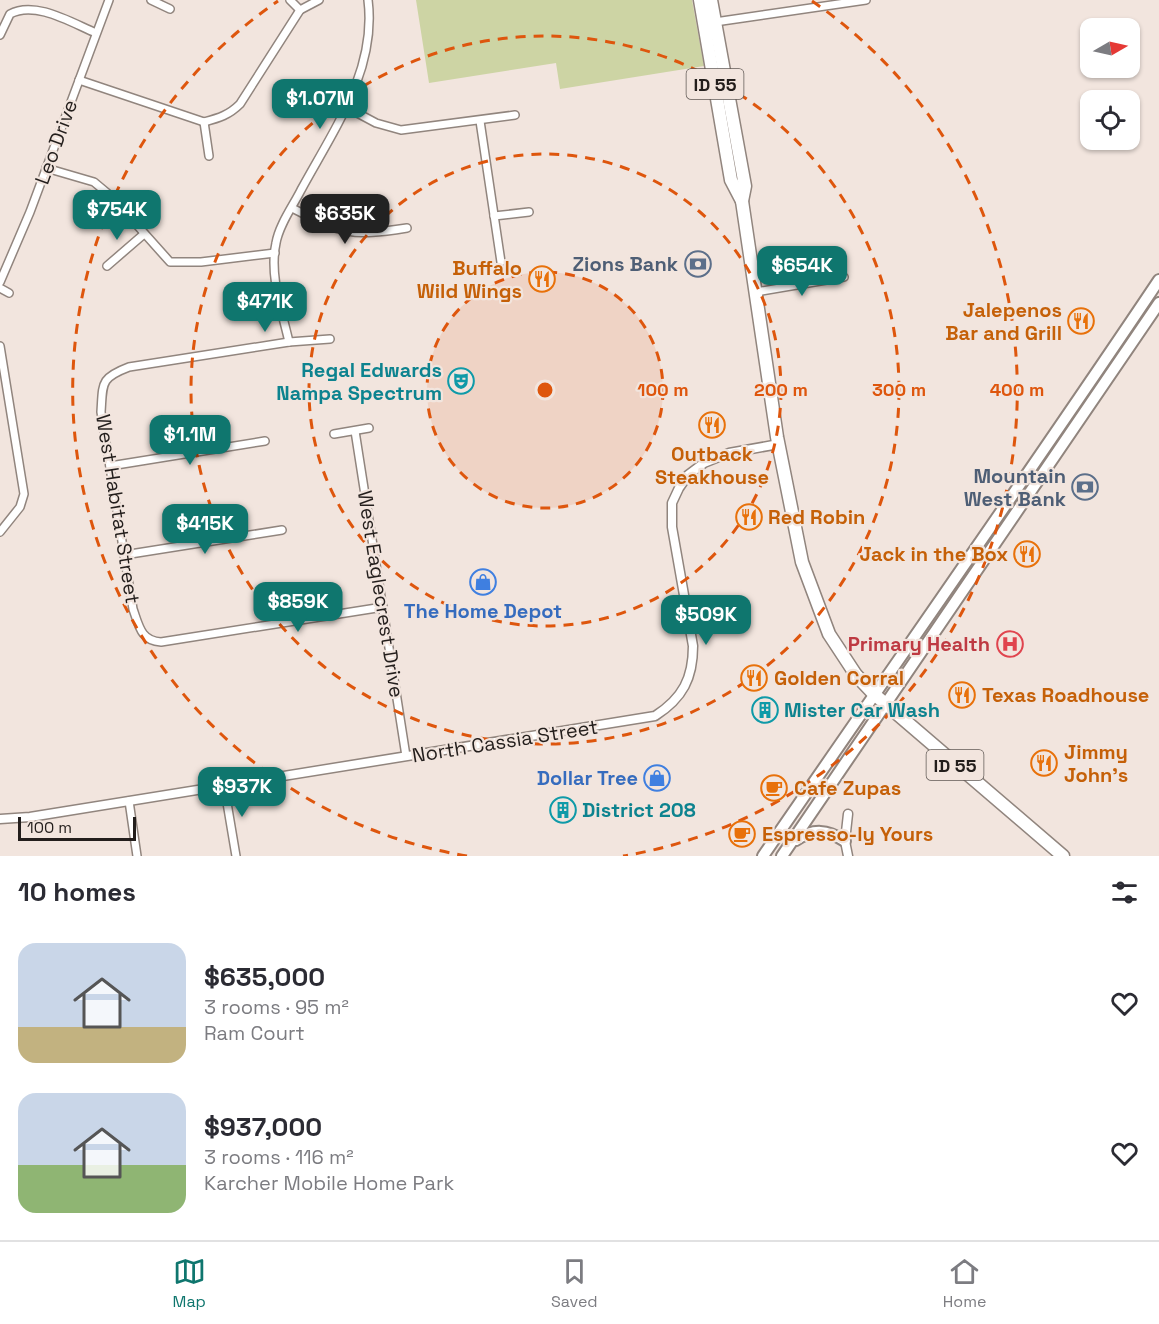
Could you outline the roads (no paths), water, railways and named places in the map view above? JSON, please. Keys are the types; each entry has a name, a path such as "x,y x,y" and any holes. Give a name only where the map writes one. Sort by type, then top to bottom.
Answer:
{"highway":[{"name":"ID 55","path":"700,0 729,169 734,189 742,201"},
{"name":"ID 55","path":"711,0 745,186 742,201 779,444 802,562 816,604 840,653 874,694 1063,856"}],"main road":[{"path":"763,856 1025,481 1159,280"},
{"path":"782,856 1159,303"},
{"path":"790,843 808,831 823,831 845,841"}],"street":[{"name":"Leo Drive","path":"0,282 46,168 109,0"},
{"path":"152,0 170,9"},
{"path":"290,0 300,10"},
{"path":"79,80 204,122 229,114 240,104 300,10 319,0"},
{"path":"330,339 289,342 274,269 276,242 346,107 365,61 369,37 368,0"},
{"path":"715,22 866,0"},
{"path":"0,35 10,14 23,9 42,12 96,33"},
{"path":"346,107 376,123 401,130 514,115"},
{"path":"480,121 501,262"},
{"path":"204,122 209,156"},
{"path":"46,168 94,182 112,197 170,262 201,262 275,253"},
{"path":"292,208 346,233 369,234 407,228"},
{"path":"494,216 528,212"},
{"path":"107,266 144,234"},
{"path":"756,292 844,277"},
{"path":"0,288 9,293"},
{"name":"West Habitat Street","path":"289,342 129,367 108,375 103,382 101,412 133,609 143,635 150,641 161,642 383,607"},
{"path":"0,346 2,373 24,494 20,507 0,532"},
{"path":"334,434 369,428"},
{"name":"West Eaglecrest Drive","path":"355,431 406,756"},
{"path":"110,466 266,441"},
{"name":"North Cassia Street","path":"0,819 129,801 656,716 667,708 685,688 693,660 693,646 672,527 672,504 679,488 688,476 704,463 729,453 779,444"},
{"path":"124,555 282,530"},
{"path":"224,785 236,856"},
{"path":"129,801 137,856"},
{"path":"848,814 845,841 848,856"}],"place":[{"name":"Zions Bank","path":"698,264"},
{"name":"Buffalo Wild Wings","path":"542,279"},
{"name":"Jalepenos Bar and Grill","path":"1081,321"},
{"name":"Regal Edwards Nampa Spectrum","path":"461,381"},
{"name":"Outback Steakhouse","path":"712,425"},
{"name":"Mountain West Bank","path":"1085,487"},
{"name":"Red Robin","path":"749,517"},
{"name":"Jack in the Box","path":"1027,554"},
{"name":"The Home Depot","path":"483,582"},
{"name":"Primary Health","path":"1010,644"},
{"name":"Golden Corral","path":"754,678"},
{"name":"Texas Roadhouse","path":"962,695"},
{"name":"Mister Car Wash","path":"765,710"},
{"name":"Jimmy John's","path":"1044,763"},
{"name":"Dollar Tree","path":"657,778"},
{"name":"Cafe Zupas","path":"774,788"},
{"name":"District 208","path":"563,810"},
{"name":"Espresso-ly Yours","path":"742,834"}]}
